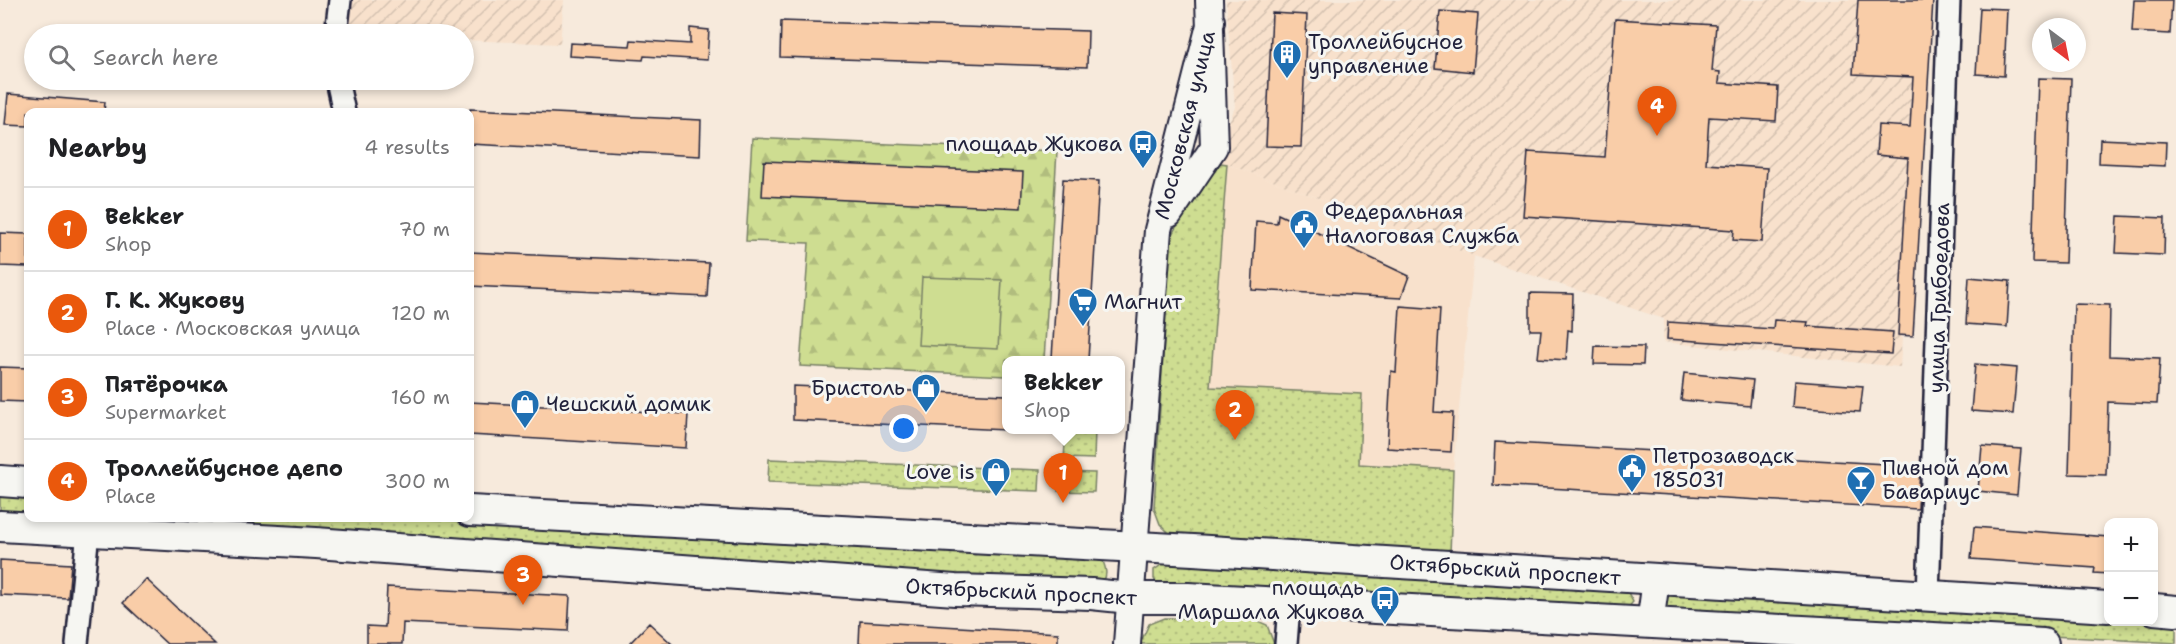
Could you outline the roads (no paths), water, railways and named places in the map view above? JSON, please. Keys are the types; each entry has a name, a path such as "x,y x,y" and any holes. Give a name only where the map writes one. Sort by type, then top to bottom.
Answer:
{"main road":[{"path":"0,481 24,483"},
{"name":"Октябрьский проспект","path":"474,510 2104,607"},
{"path":"450,554 454,522"},
{"name":"Октябрьский проспект","path":"0,526 316,543 955,590 1130,598 1188,598 2043,644"},
{"path":"2158,609 2176,611"}],"street":[{"path":"337,24 340,0"},
{"name":"улица Грибоедова","path":"1928,595 1949,0"},
{"name":"Московская улица","path":"1127,644 1158,230 1214,147 1210,11"},
{"path":"339,90 343,108"},
{"path":"77,644 88,531"},
{"path":"1650,624 1656,580"},
{"path":"1286,644 1289,605"}],"place":[{"name":"Троллейбусное управление","path":"1287,80"},
{"name":"Троллейбусное депо","path":"1657,136"},
{"name":"площадь Жукова","path":"1143,170"},
{"name":"Федеральная Налоговая Служба","path":"1304,250"},
{"name":"Магнит","path":"1083,328"},
{"name":"Бристоль","path":"926,414"},
{"name":"Чешский домик","path":"525,430"},
{"name":"Г. К. Жукову","path":"1235,440"},
{"name":"Петрозаводск 185031","path":"1632,494"},
{"name":"Love is","path":"996,498"},
{"name":"Bekker","path":"1063,503"},
{"name":"Пивной дом Бавариус","path":"1861,506"},
{"name":"Пятёрочка","path":"523,605"},
{"name":"площадь Маршала Жукова","path":"1385,626"}]}
